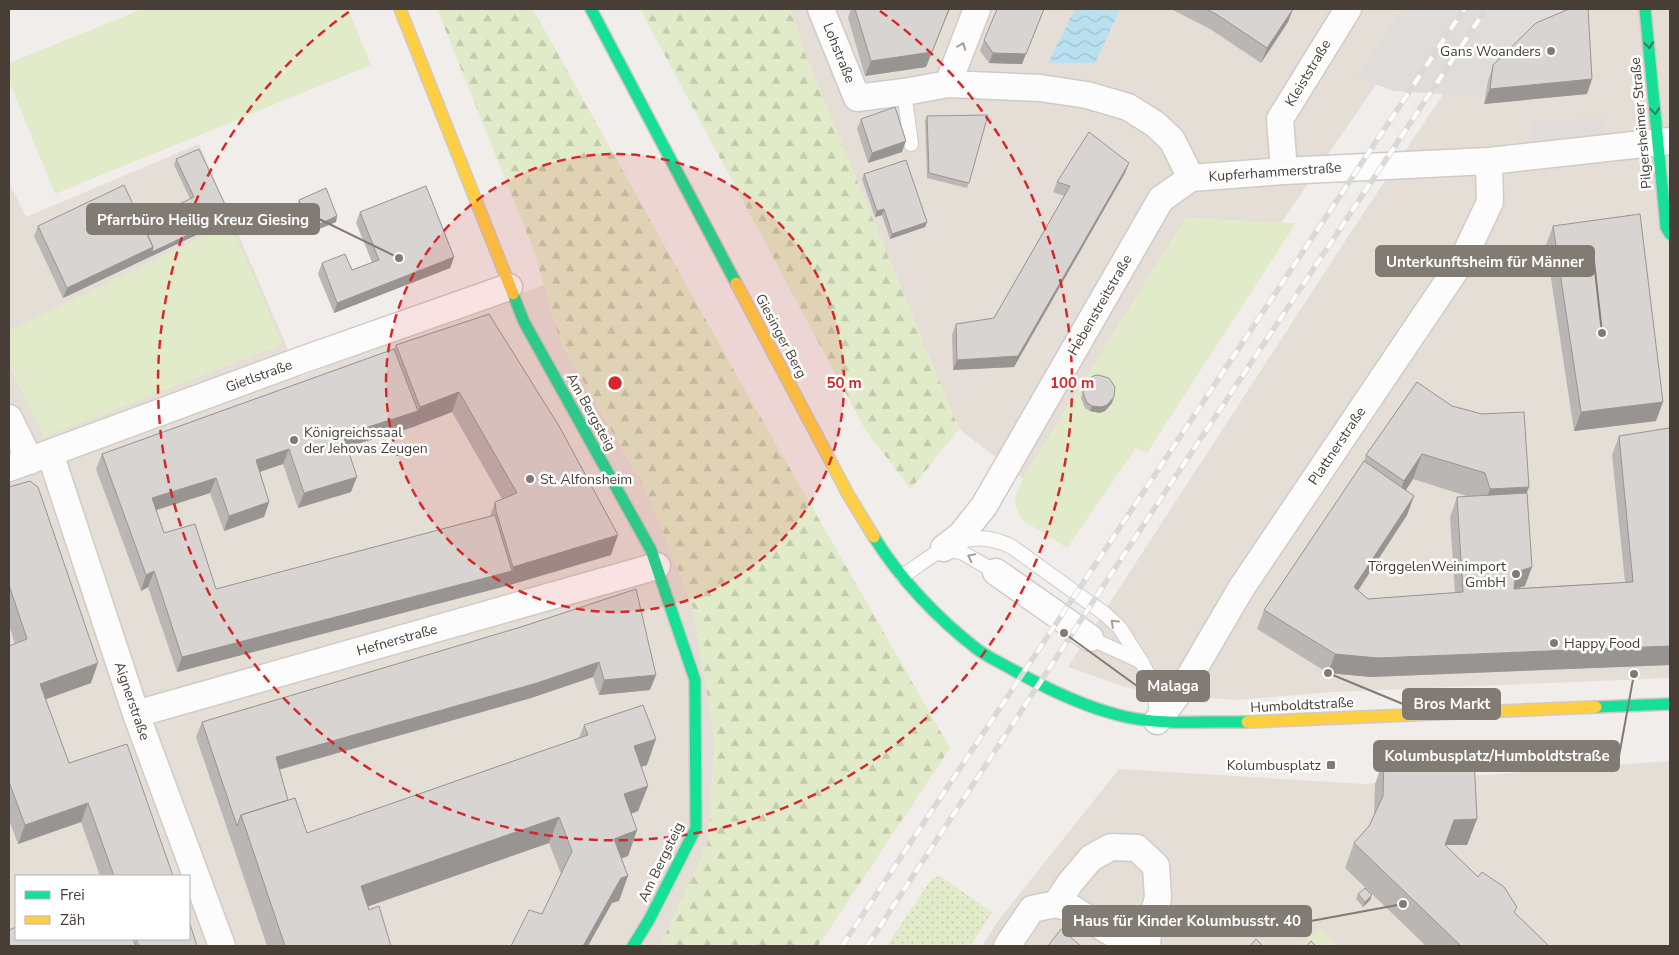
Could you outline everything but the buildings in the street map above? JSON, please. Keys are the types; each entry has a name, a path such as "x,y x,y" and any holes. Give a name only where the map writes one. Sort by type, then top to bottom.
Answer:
{"main road":[{"name":"Am Bergsteig","path":"400,9 524,322 651,550 695,680 696,828 649,920 633,946"},
{"name":"Giesinger Berg","path":"591,9 849,496 882,550 928,606 978,650 1032,681"},
{"name":"Pilgersheimer Straße","path":"1645,9 1664,141 1666,227 1670,234"},
{"name":"Humboldtstraße","path":"1032,681 1072,699 1118,715 1157,721 1256,722 1670,704"}],"street":[{"name":"Lohstraße","path":"821,9 857,98"},
{"path":"948,84 976,9"},
{"name":"Kleiststraße","path":"1284,171 1280,119 1348,9"},
{"name":"Kupferhammerstraße","path":"857,98 948,84 1040,88 1087,95 1128,107 1155,124 1172,140 1191,178 1284,171 1489,161 1664,141"},
{"name":"Plattnerstraße","path":"1157,721 1184,686 1242,587 1463,259 1490,202 1489,161"},
{"name":"Hebenstreitstraße","path":"944,548 961,535 984,506 1161,199 1191,178"},
{"name":"Gietlstraße","path":"30,460 299,361 509,287"},
{"name":"Aignerstraße","path":"9,418 30,460 136,714 222,946"},
{"name":"Hefnerstraße","path":"136,714 657,566"},
{"path":"996,572 1090,638"},
{"path":"1056,904 1070,883 1091,858 1111,847 1137,848 1156,866 1158,898 1148,932 1148,946"},
{"path":"1007,946 1032,909 1056,904 1074,909 1130,946"}],"lane":[{"path":"904,92 910,144"},
{"path":"944,548 976,537 1002,542 1105,614 1120,628 1154,685 1157,721"},
{"name":"Hebenstreitstraße","path":"904,576 944,548"},
{"path":"944,548 963,553 996,572"},
{"path":"1090,638 1142,663"}],"shaded area":[{"path":"790,9 1428,9 1281,223 1186,218 1023,478 959,429 807,59"},
{"path":"1402,9 1555,9 1490,97 1394,91 1356,77"},
{"path":"1500,9 1670,9 1670,678 1330,692 1238,700 1160,695 1125,687 1068,667 1347,238"},
{"path":"1605,117 1606,138 1532,143 1530,122"},
{"path":"199,144 300,377 544,285 561,343 647,492 692,604 715,741 708,843 660,946 9,946 9,183 26,217"},
{"path":"1670,761 1670,946 982,946 997,922 1119,769 1364,784"}],"green space":[{"path":"142,9 348,9 371,65 55,194 9,81 9,63"},
{"path":"437,9 533,9 741,383 950,748 818,946 660,946 708,842 715,741 692,604 647,492 561,343 534,251"},
{"path":"640,9 790,9 807,59 959,429 911,489 866,431"},
{"path":"1186,218 1296,223 1147,453 1136,448 1067,548 1021,519 1014,500 1023,478"},
{"path":"230,223 283,344 44,437 9,365 9,331"},
{"path":"940,876 992,912 970,946 887,946 932,878"},
{"path":"1318,928 1337,946 1301,946"}],"water":[{"path":"1075,9 1120,9 1095,63 1048,63"}],"railway":[{"path":"842,946 1464,9"},
{"path":"867,946 1486,9"}],"traffic: fast":[{"path":"591,9 736,283"},
{"path":"1645,9 1666,227 1670,234"},
{"path":"513,294 524,322 651,550 695,680 696,828 649,920 633,946"},
{"path":"874,537 908,583 948,625 977,649 1047,688 1103,711 1149,721 1247,722"},
{"path":"1596,707 1670,704"}],"traffic: slow":[{"path":"400,9 513,294"},
{"path":"736,283 849,496 874,537"},
{"path":"1247,722 1596,707"}],"place":[{"name":"Gans Woanders","path":"1551,51"},
{"name":"Pfarrbüro Heilig Kreuz Giesing","path":"399,258"},
{"name":"Unterkunftsheim für Männer","path":"1602,333"},
{"name":"Königreichssaal der Jehovas Zeugen","path":"294,440"},
{"name":"St. Alfonsheim","path":"530,479"},
{"name":"TörggelenWeinimport GmbH","path":"1516,574"},
{"name":"Malaga","path":"1064,633"},
{"name":"Happy Food","path":"1554,643"},
{"name":"Bros Markt","path":"1328,673"},
{"name":"Kolumbusplatz/Humboldtstraße","path":"1634,674"},
{"name":"Kolumbusplatz","path":"1331,765"},
{"name":"Haus für Kinder Kolumbusstr. 40","path":"1403,904"}]}
